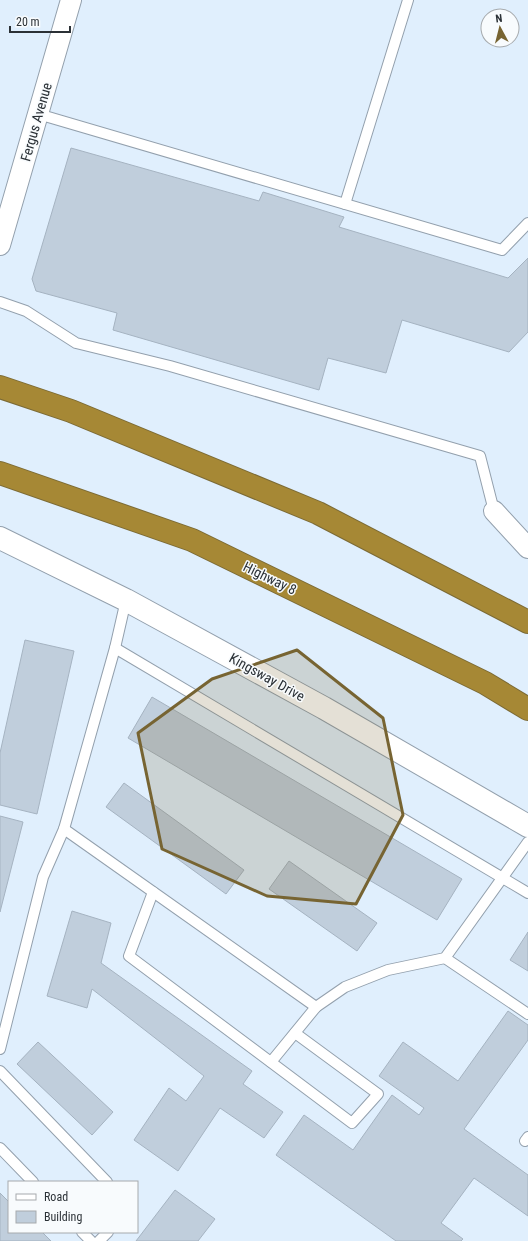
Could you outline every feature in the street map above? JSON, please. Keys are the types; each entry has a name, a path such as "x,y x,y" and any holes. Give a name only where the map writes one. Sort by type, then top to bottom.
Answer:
{"highway":[{"path":"0,388 70,411 318,513 528,622"},
{"name":"Highway 8","path":"0,473 192,540 485,683 528,709"}],"street":[{"name":"Fergus Avenue","path":"0,245 71,0"},
{"path":"494,511 528,548"},
{"name":"Kingsway Drive","path":"0,538 126,600 324,708 528,826"}],"lane":[{"path":"344,204 408,0"},
{"path":"38,114 502,250 528,223"},
{"path":"0,302 26,311 76,343 170,366 480,456 494,511"},
{"path":"0,1049 43,877 64,829 115,648 126,600"},
{"path":"115,648 528,893"},
{"path":"64,829 316,1006"},
{"path":"271,1062 316,1006 345,987 388,970 445,958 528,842"},
{"path":"153,892 129,956 352,1123 378,1094 295,1033"},
{"path":"445,958 528,1014"},
{"path":"0,1071 105,1181"},
{"path":"0,1148 32,1181"},
{"path":"83,1233 91,1241"},
{"path":"99,1241 107,1233"}],"highlighted area":[{"path":"297,650 383,718 403,815 356,904 267,896 162,849 138,733 212,679"}],"building":[{"path":"71,148 259,201 263,192 344,217 339,227 508,278 528,258 528,332 509,352 402,320 386,373 328,358 319,390 113,330 117,313 36,291 32,279"},
{"path":"25,640 74,651 37,814 0,805 0,753"},
{"path":"152,697 462,879 437,920 128,738"},
{"path":"124,783 244,870 226,894 106,807"},
{"path":"0,816 23,822 0,912"},
{"path":"289,861 377,923 357,951 269,889"},
{"path":"72,911 111,923 101,963 252,1071 243,1084 283,1112 264,1138 220,1108 178,1171 134,1140 169,1088 186,1101 204,1076 92,989 87,1008 47,996"},
{"path":"528,932 528,971 510,960"},
{"path":"508,1011 528,1025 528,1040 464,1129 528,1175 528,1216 474,1178 441,1223 463,1239 461,1241 396,1241 276,1155 304,1115 353,1150 392,1095 419,1115 424,1108 379,1076 403,1042 458,1081"},
{"path":"38,1042 113,1112 92,1135 17,1064"},
{"path":"175,1190 215,1219 198,1241 136,1241"},
{"path":"0,1193 8,1201 8,1233 43,1233 51,1241 0,1241"}]}
